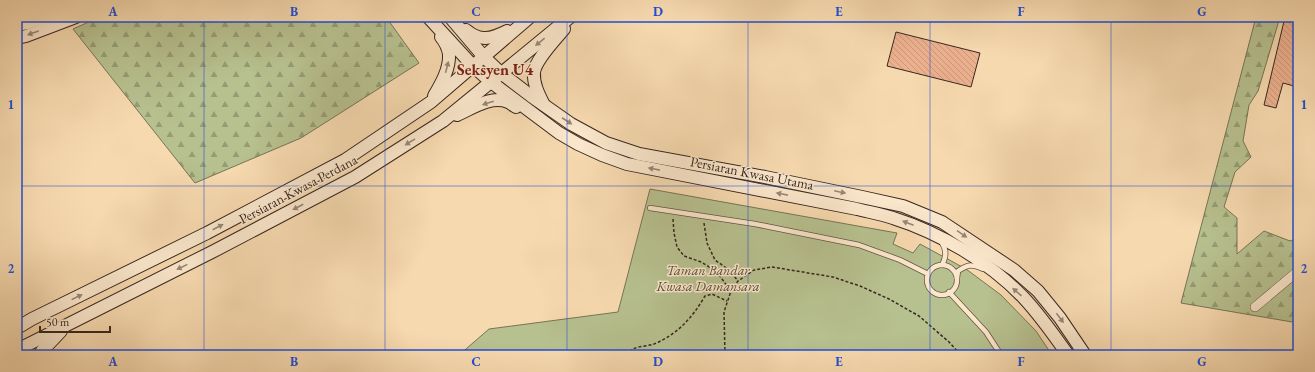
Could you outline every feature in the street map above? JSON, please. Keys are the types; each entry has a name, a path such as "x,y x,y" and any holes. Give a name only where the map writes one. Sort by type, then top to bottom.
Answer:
{"main road":[{"path":"17,26 44,17"},
{"path":"17,38 76,17"},
{"path":"451,17 472,35 485,38 494,38 527,20"},
{"name":"Persiaran Kwasa Utama","path":"451,17 484,57 501,74 571,124 606,143 639,154 765,177 903,206 942,222 1014,270 1038,291 1060,318 1085,355"},
{"name":"Persiaran Kwasa Perdana","path":"17,350 212,252 355,177 443,121 570,17"},
{"path":"544,105 537,91 534,80 534,71 538,61 573,17"},
{"name":"Persiaran Kwasa Perdana","path":"17,328 32,319 207,233 345,160 431,102 527,20"},
{"path":"431,21 447,46 449,54 448,65 443,80 431,102"},
{"name":"Persiaran Kwasa Utama","path":"431,21 473,66 491,82 560,133 578,144 596,152 628,164 892,217 938,236 972,256 999,276 1022,296 1048,327 1068,355"},
{"path":"443,121 489,101 498,100 507,102 560,133"},
{"path":"17,323 32,319"},
{"path":"40,355 67,324"}],"street":[{"path":"1255,306 1298,271"}],"lane":[{"path":"650,208 754,224 859,245 900,260 928,274"},
{"path":"938,236 946,248 946,257 942,265"},
{"path":"956,280 956,275 953,270 942,265 934,267 928,274 927,283 932,291 940,294 949,292 956,285 958,270 966,265 975,265 999,276"},
{"path":"949,292 986,332 1001,355"}],"path":[{"path":"672,211 677,247 684,256 702,262 716,272 731,291"},
{"path":"703,215 708,243 714,260 729,270 738,281"},
{"path":"725,355 724,312 731,291 738,281 754,270 772,267 832,277 875,293 919,316 949,342 961,355"},
{"path":"626,355 633,349 666,339 683,326 698,308 705,296 712,294 728,301"}],"green space":[{"path":"100,17 386,17 419,63 301,138 195,183 73,29"},
{"path":"1256,17 1280,17 1258,91 1249,105 1243,141 1251,157 1235,172 1224,207 1237,218 1237,254 1264,231 1290,241 1298,238 1298,323 1181,303"},
{"name":"Taman Bandar Kwasa Damansara","path":"650,189 897,233 893,244 913,253 920,244 966,269 1001,295 1036,331 1052,355 459,355 489,329 618,312"}],"building":[{"path":"1285,17 1298,17 1298,69 1294,86 1283,83 1276,108 1264,105"},
{"path":"896,32 980,53 971,87 887,66"}],"district":[{"name":"Seksyen U4","path":"495,69"}]}
